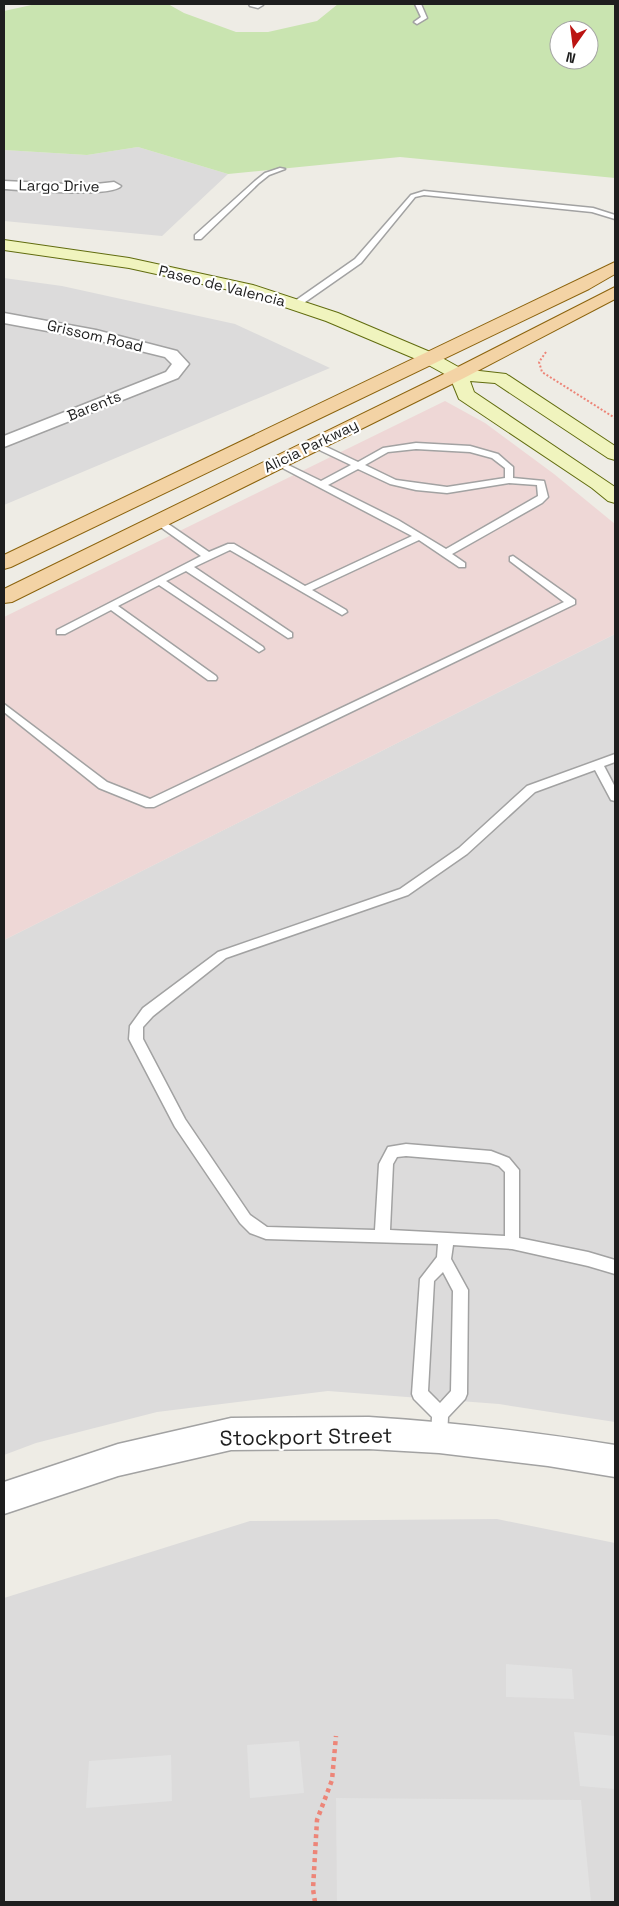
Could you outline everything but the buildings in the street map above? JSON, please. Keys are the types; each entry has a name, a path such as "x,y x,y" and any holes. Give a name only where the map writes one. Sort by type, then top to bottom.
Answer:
{"main road":[{"name":"Paseo de Valencia","path":"4,245 129,263 247,289 332,317 429,358 458,374 500,378 615,454"},
{"name":"Alicia Parkway","path":"4,563 583,285 615,267"},
{"name":"Alicia Parkway","path":"5,594 458,374 615,292"},
{"path":"458,374 466,395 600,484 615,497"}],"street":[{"name":"Largo Drive","path":"4,185 87,189 114,186"},
{"name":"Grissom Road","path":"4,318 96,335 171,354 181,364"},
{"name":"Barents","path":"4,442 172,375 181,364"},
{"name":"Stockport Street","path":"4,1498 118,1460 231,1434 369,1433 439,1425 548,1450 615,1462"}],"lane":[{"path":"417,22 424,18 418,4"},
{"path":"198,237 257,182 267,174 282,169"},
{"path":"295,305 358,261 413,196 424,193 593,210 615,217"},
{"path":"314,444 393,482 416,487 447,490 509,480 541,483 543,497 539,501 446,553"},
{"path":"321,485 386,450 416,446 470,449 495,456 509,467 509,480"},
{"path":"277,463 369,509 446,553 462,566"},
{"path":"158,521 208,556"},
{"path":"304,590 418,537"},
{"path":"61,632 187,566 231,546 342,612"},
{"path":"4,707 103,785 150,804 571,602 513,559"},
{"path":"187,566 288,635"},
{"path":"159,581 259,649"},
{"path":"111,606 212,678"},
{"path":"615,758 531,789 463,850 404,892 222,955 148,1012 137,1026 136,1039 180,1123 245,1219 255,1228 266,1233 300,1236 446,1238 512,1243 588,1259 615,1267"},
{"path":"597,764 615,797"},
{"path":"382,1236 386,1164 393,1151 406,1150 491,1157 504,1162 512,1170 512,1243"},
{"path":"444,1260 427,1279 420,1394 439,1425 459,1394 461,1290 444,1260 446,1238"}],"path":[{"path":"551,349 544,354 539,362 542,372 615,418"},
{"path":"315,1902 313,1889 317,1820 332,1780 336,1736"}],"shaded area":[{"path":"138,147 228,174 162,236 4,221 4,150 87,155"},
{"path":"4,278 62,286 235,324 330,368 4,505"},
{"path":"445,401 485,423 554,474 615,524 615,634 4,940 4,617"},
{"path":"615,634 615,1422 499,1404 328,1391 157,1412 36,1443 4,1455 4,940"},
{"path":"497,1519 615,1543 615,1902 4,1902 4,1598 250,1521"},
{"path":"506,1664 572,1669 574,1699 506,1697"},
{"path":"574,1732 615,1736 615,1789 580,1786"},
{"path":"299,1741 304,1793 250,1798 247,1745"},
{"path":"171,1755 172,1801 86,1808 89,1761"},
{"path":"336,1798 581,1800 591,1902 337,1902"}],"green space":[{"path":"36,4 168,4 184,13 236,32 268,32 317,21 338,4 615,4 615,178 400,157 228,174 138,147 87,155 4,150 4,11"}]}
